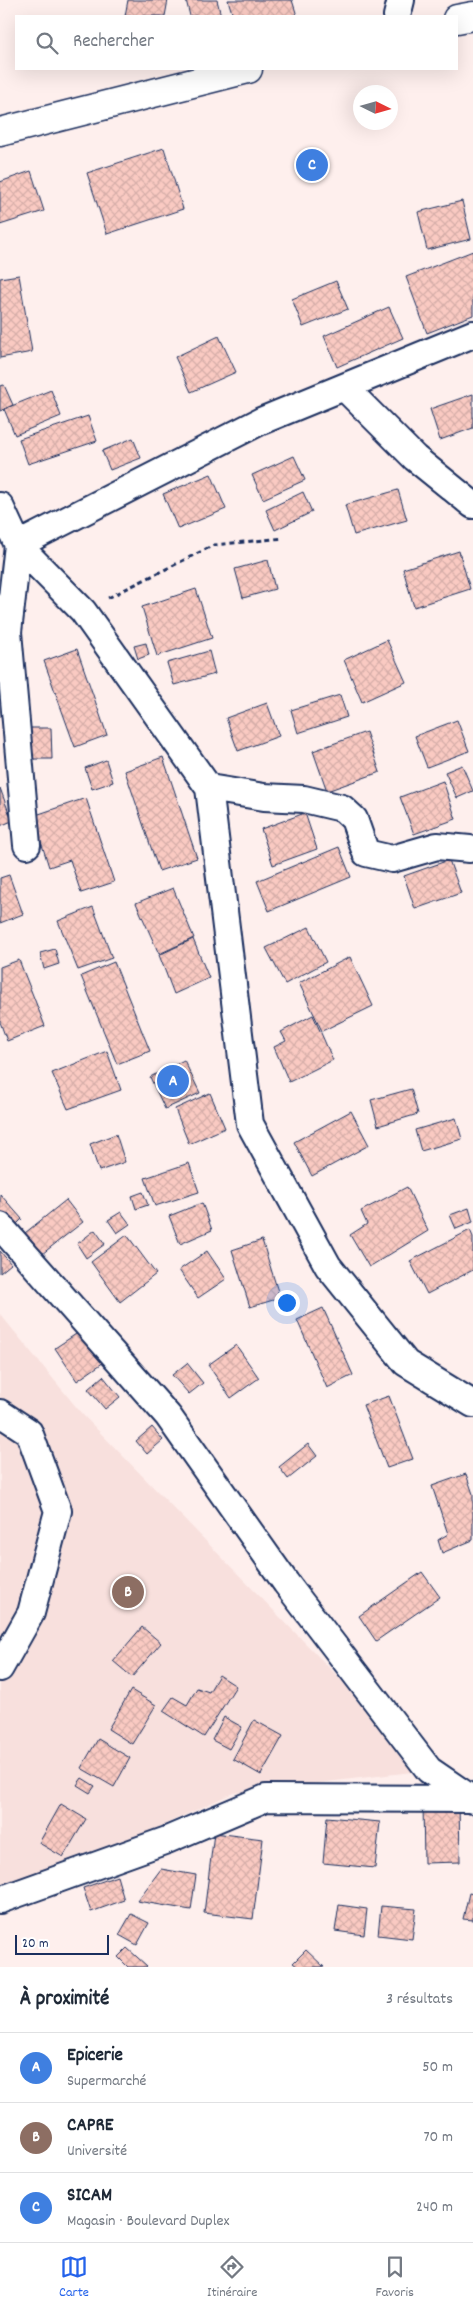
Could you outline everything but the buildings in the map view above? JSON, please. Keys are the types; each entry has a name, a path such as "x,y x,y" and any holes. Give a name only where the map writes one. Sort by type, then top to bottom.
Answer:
{"main road":[{"path":"458,19 473,16"},
{"path":"0,132 244,70"}],"street":[{"path":"397,15 401,0"},
{"path":"18,545 261,421 473,334"},
{"path":"345,388 416,458 473,505"},
{"path":"0,506 18,545 83,611 209,788 250,1124 328,1266 406,1363 473,1404"},
{"path":"18,545 8,632 27,845"},
{"path":"209,788 264,797 304,799 342,808 354,820 366,853 392,859 437,846 470,849"},
{"path":"0,1226 168,1416 286,1582 429,1770 472,1799"},
{"path":"0,1413 29,1432 58,1511 31,1613 0,1668"},
{"path":"0,1900 167,1840 266,1798 472,1799"}],"path":[{"path":"83,611 214,545 284,538"}],"shaded area":[{"path":"0,1314 82,1414 429,1770 233,1793 0,1900"}],"place":[{"name":"SICAM","path":"312,165"},
{"name":"Epicerie","path":"173,1081"},
{"name":"CAPRE","path":"128,1592"}]}
